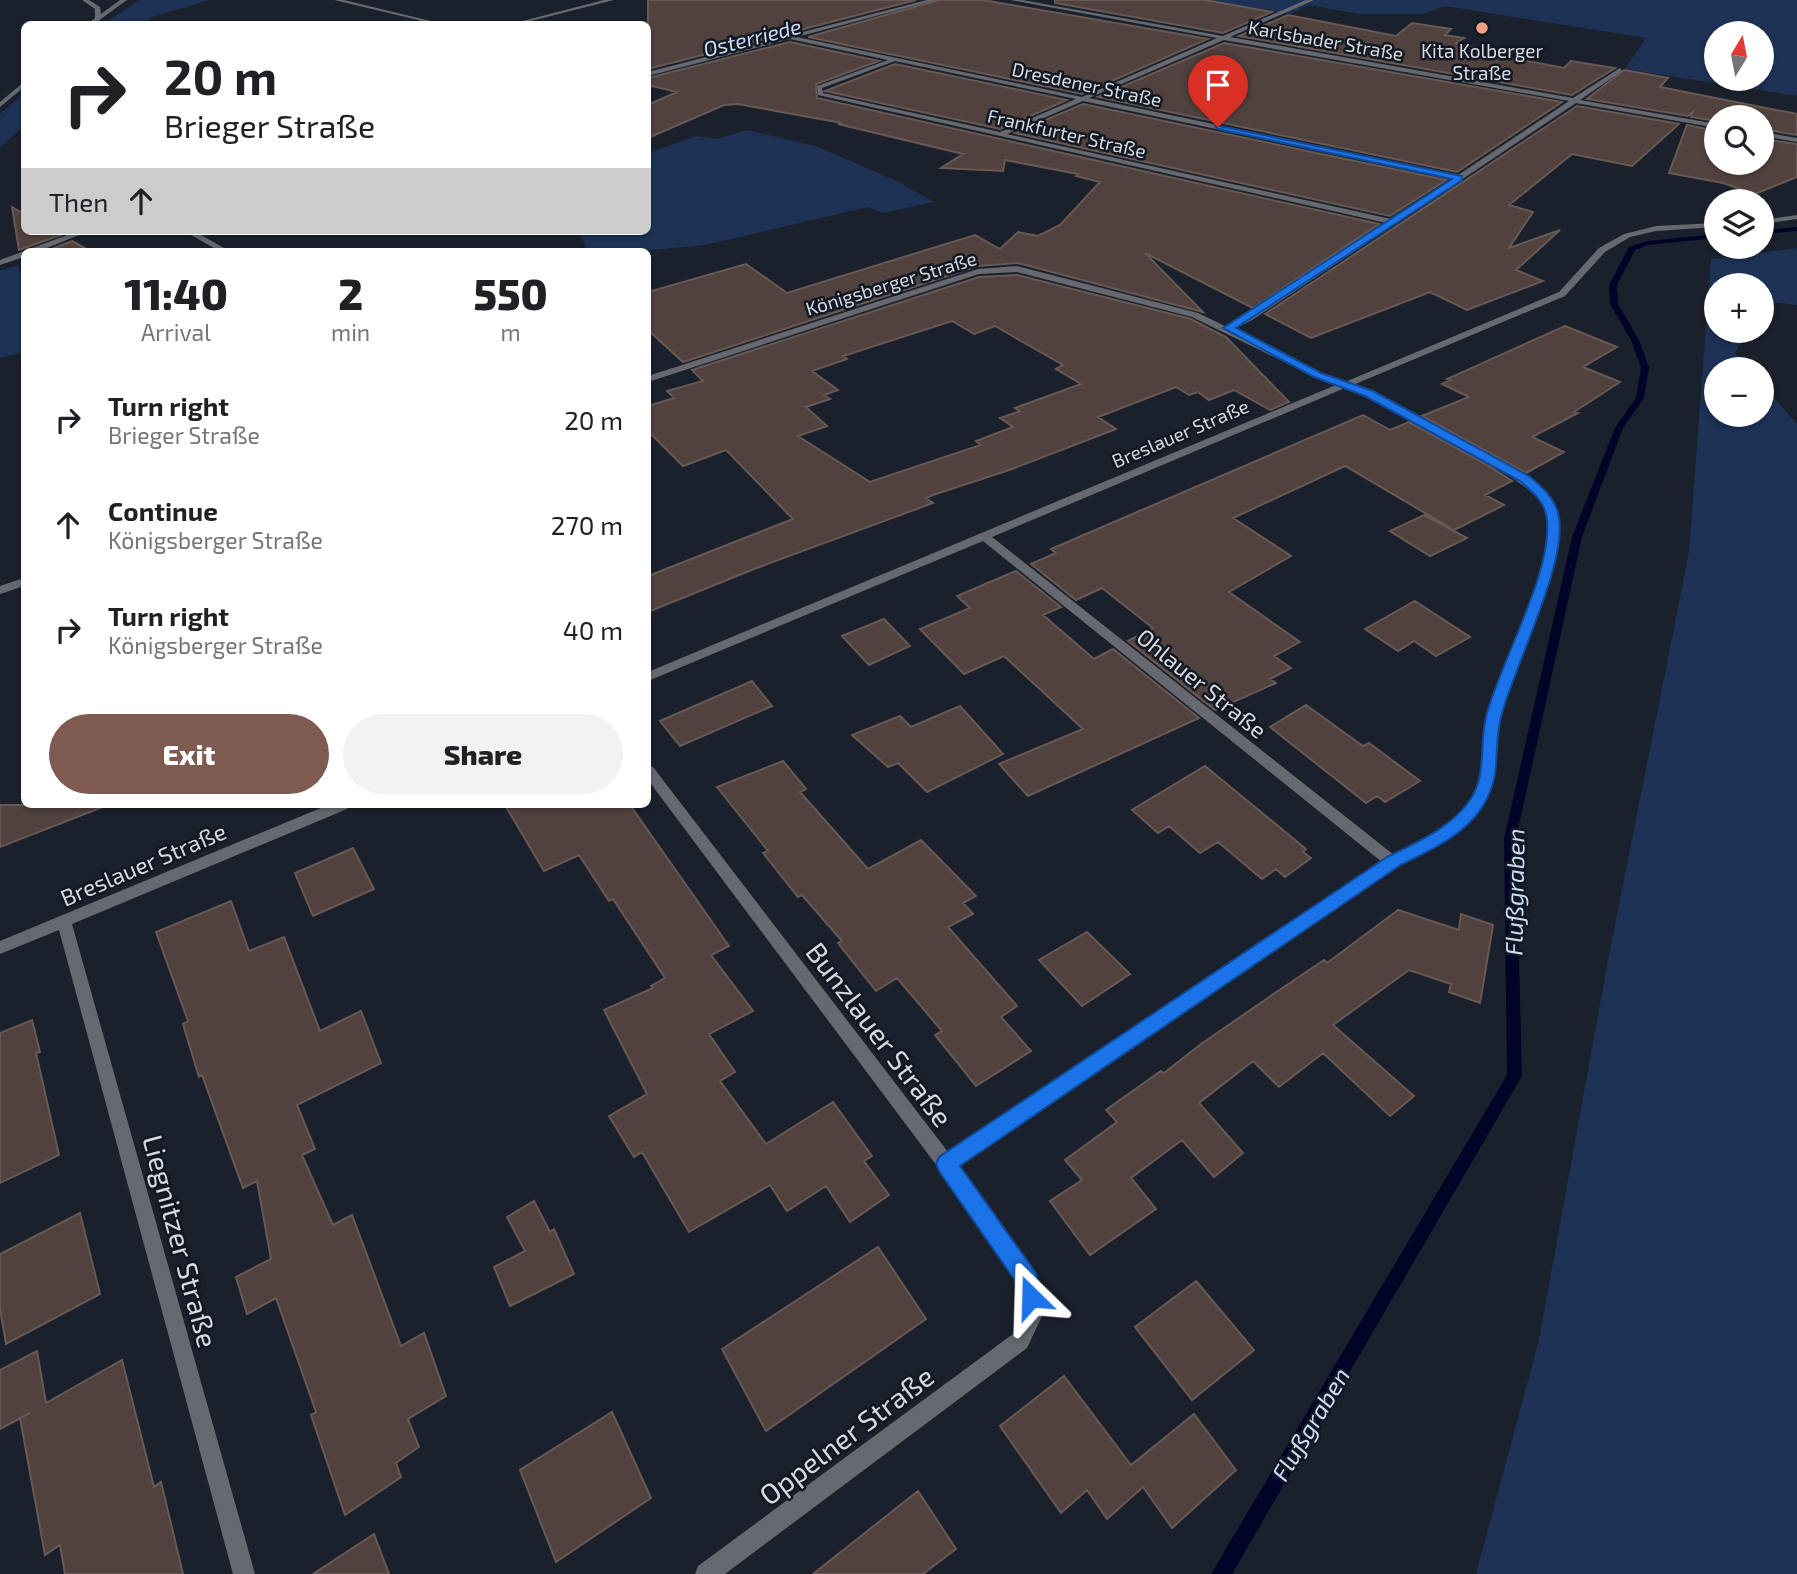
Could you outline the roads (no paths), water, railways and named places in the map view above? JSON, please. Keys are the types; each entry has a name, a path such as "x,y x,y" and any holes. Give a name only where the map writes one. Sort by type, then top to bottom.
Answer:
{"street":[{"path":"85,0 98,8 98,19"},
{"path":"95,21 124,0"},
{"path":"337,0 422,21"},
{"path":"526,21 611,0"},
{"path":"651,73 933,0"},
{"name":"Karlsbader Straße","path":"1013,0 1704,124"},
{"path":"1001,134 1311,0"},
{"name":"Dresdener Straße","path":"789,37 1460,178"},
{"name":"Frankfurter Straße","path":"894,60 819,87 820,94 1393,222"},
{"path":"1228,328 1460,178 1620,70"},
{"path":"0,105 21,87"},
{"path":"1774,136 1797,141"},
{"path":"1774,220 1797,217"},
{"name":"Breslauer Straße","path":"651,676 1562,295 1576,284 1601,251 1615,240 1661,229 1704,226"},
{"path":"40,248 74,235"},
{"path":"195,235 220,248"},
{"path":"0,263 21,255"},
{"name":"Königsberger Straße","path":"651,378 978,272 1003,268 1032,272 1195,315 1228,328 1318,375 1369,394 1524,479 1543,495 1553,514 1550,558 1493,718 1488,784 1474,807 1448,833 1393,862 946,1164"},
{"name":"Ohlauer Straße","path":"985,537 1393,862"},
{"path":"0,590 21,583"},
{"name":"Bunzlauer Straße","path":"651,775 946,1164 1028,1281 1033,1314 1020,1341"},
{"name":"Breslauer Straße","path":"0,948 335,808"},
{"name":"Liegnitzer Straße","path":"64,922 244,1574"},
{"name":"Oppelner Straße","path":"706,1574 1020,1341"}],"waterway":[{"name":"Flußgraben","path":"1774,231 1797,229"},
{"name":"Flußgraben","path":"1221,1574 1515,1076 1510,839 1577,537 1619,428 1640,398 1645,368 1635,340 1614,304 1613,285 1632,249 1647,243 1704,237"}],"place":[{"name":"Kita Kolberger Straße","path":"1482,28"}],"water label":[{"name":"Osterriede","path":"752,37"}]}
